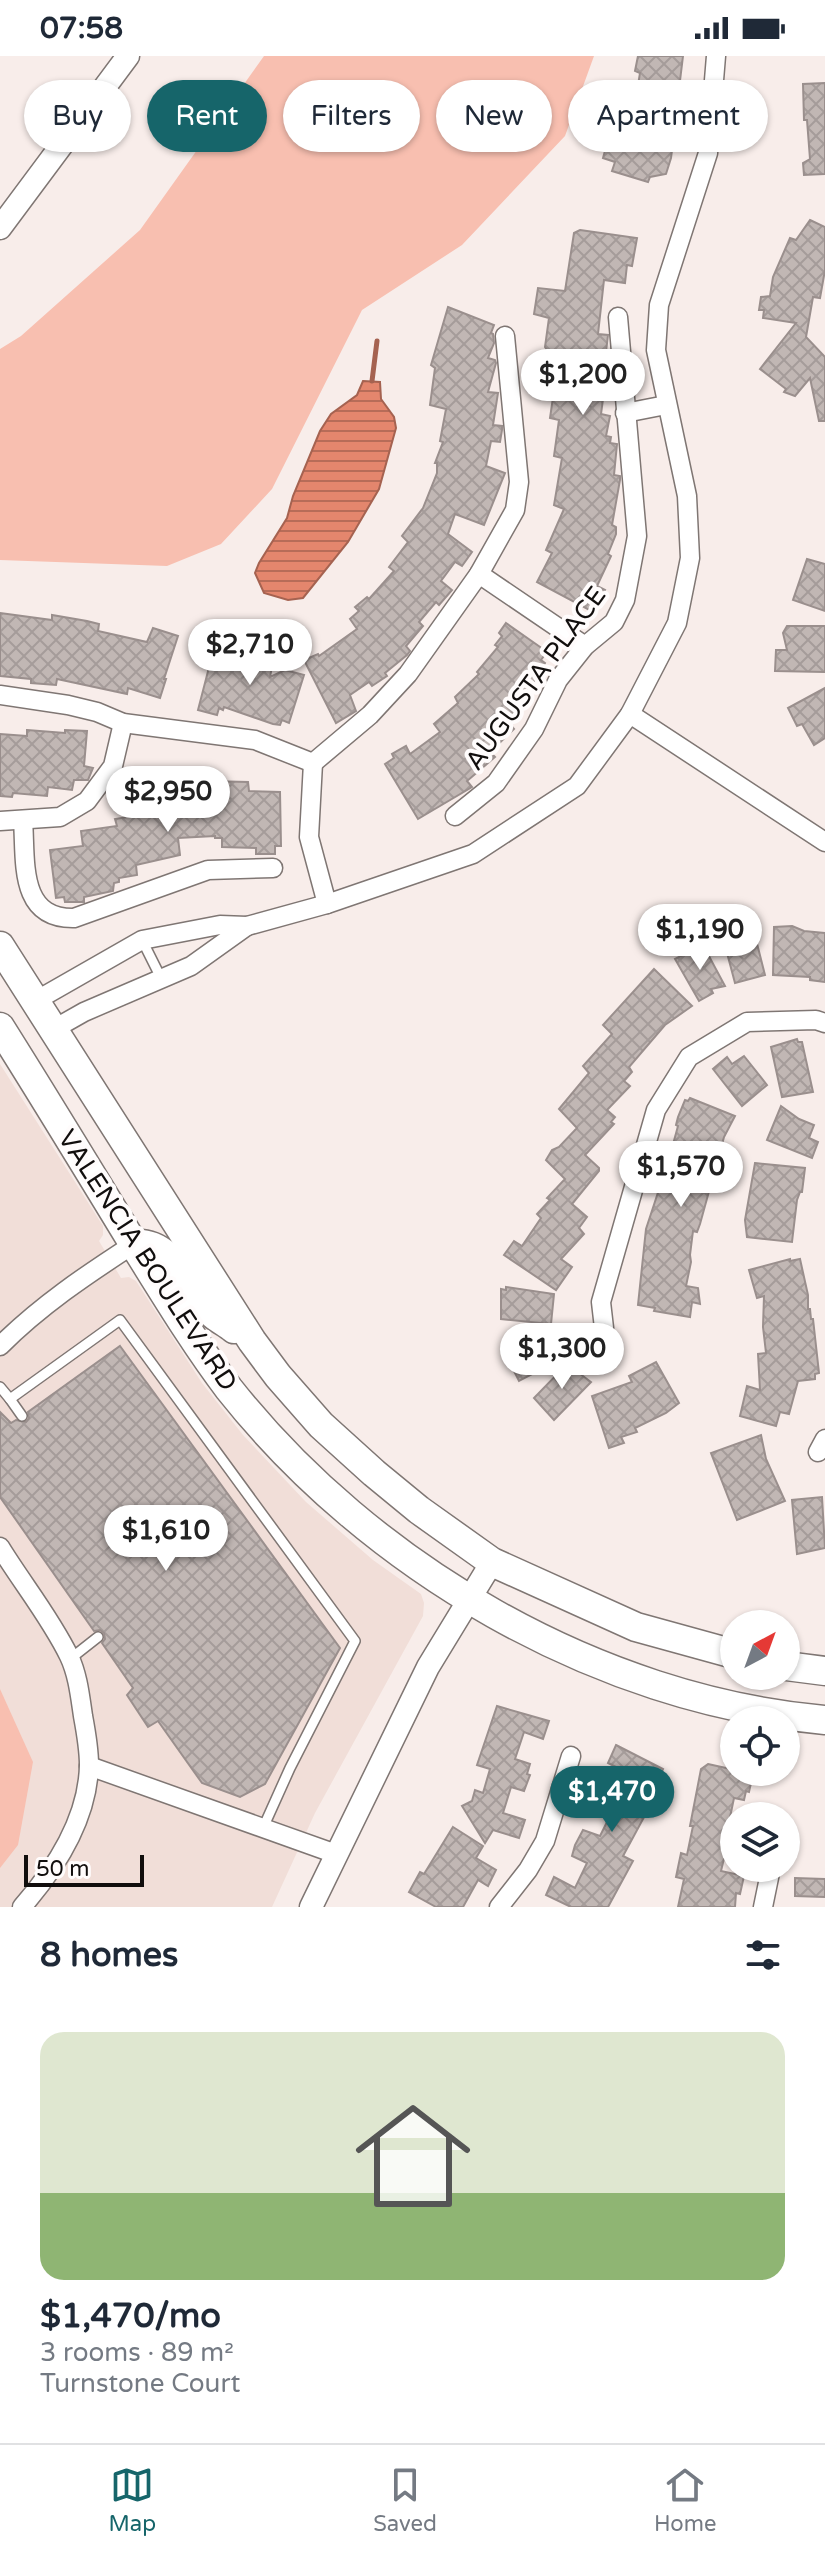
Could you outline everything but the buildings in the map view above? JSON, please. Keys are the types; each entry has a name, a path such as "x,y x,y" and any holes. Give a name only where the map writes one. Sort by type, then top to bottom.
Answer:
{"main road":[{"name":"VALENCIA BOULEVARD","path":"0,946 252,1341 321,1425 419,1510 492,1562 636,1627 720,1650"},
{"path":"0,966 37,1000"},
{"name":"VALENCIA BOULEVARD","path":"0,1027 175,1312 229,1388 288,1458 343,1510 435,1579 573,1654 674,1691 781,1717 825,1720"},
{"path":"134,1244 148,1243 161,1249 213,1314 252,1341"},
{"path":"800,1668 825,1671"}],"street":[{"path":"0,228 128,56"},
{"path":"37,1000 142,940 220,925 247,926 327,904 473,854 577,786 630,714 677,623 690,558 687,496 656,350 659,305 708,153 716,56"},
{"name":"AUGUSTA PLACE","path":"455,816 496,783 534,729 558,680 585,646 614,622 625,600 637,536 618,317"},
{"path":"327,904 309,837 313,763 370,715 408,674 479,574 515,510 519,482 505,336"},
{"path":"625,413 666,405"},
{"path":"479,574 585,646"},
{"path":"0,695 68,705 123,723 255,740 313,763"},
{"path":"630,714 825,842"},
{"path":"0,821 60,817 93,795 113,766 123,723"},
{"path":"23,820 30,893 42,909 63,918 74,918 208,870 273,868"},
{"path":"54,1029 84,1012 191,966 247,926"},
{"path":"604,1328 601,1302 656,1110 689,1057 747,1022 816,1020 825,1023"},
{"path":"0,1346 58,1294 134,1244"},
{"path":"0,1547 50,1621 70,1659 79,1688 89,1766 81,1809 67,1846 41,1886 22,1907"},
{"path":"311,1907 428,1667 492,1562"},
{"path":"499,1907 528,1870 545,1841 571,1756"},
{"path":"89,1766 336,1854"},
{"path":"763,1907 768,1882"}],"lane":[{"path":"142,940 162,980"},
{"path":"10,1399 120,1320 355,1641 263,1828"},
{"path":"0,1387 22,1416"},
{"path":"70,1659 98,1637"}],"shaded area":[{"path":"264,56 594,56 585,80 568,80 568,128 565,136 552,150 552,80 436,80 436,152 550,152 462,245 362,310 272,489 221,544 167,566 0,560 0,349 21,336 140,230 196,152 267,152 267,80 247,80"},
{"path":"363,381 380,382 381,399 394,417 396,428 379,489 348,542 303,598 288,600 264,593 255,573 287,518 320,431 331,414 357,395"},
{"path":"0,1064 103,1226 99,1241 121,1278 129,1277 136,1281 202,1383 243,1435 306,1502 373,1560 421,1594 424,1603 423,1616 315,1813 272,1907 0,1907"},
{"path":"0,1689 33,1762 18,1845 0,1868"}],"waterway":[{"path":"372,381 377,341"}]}
